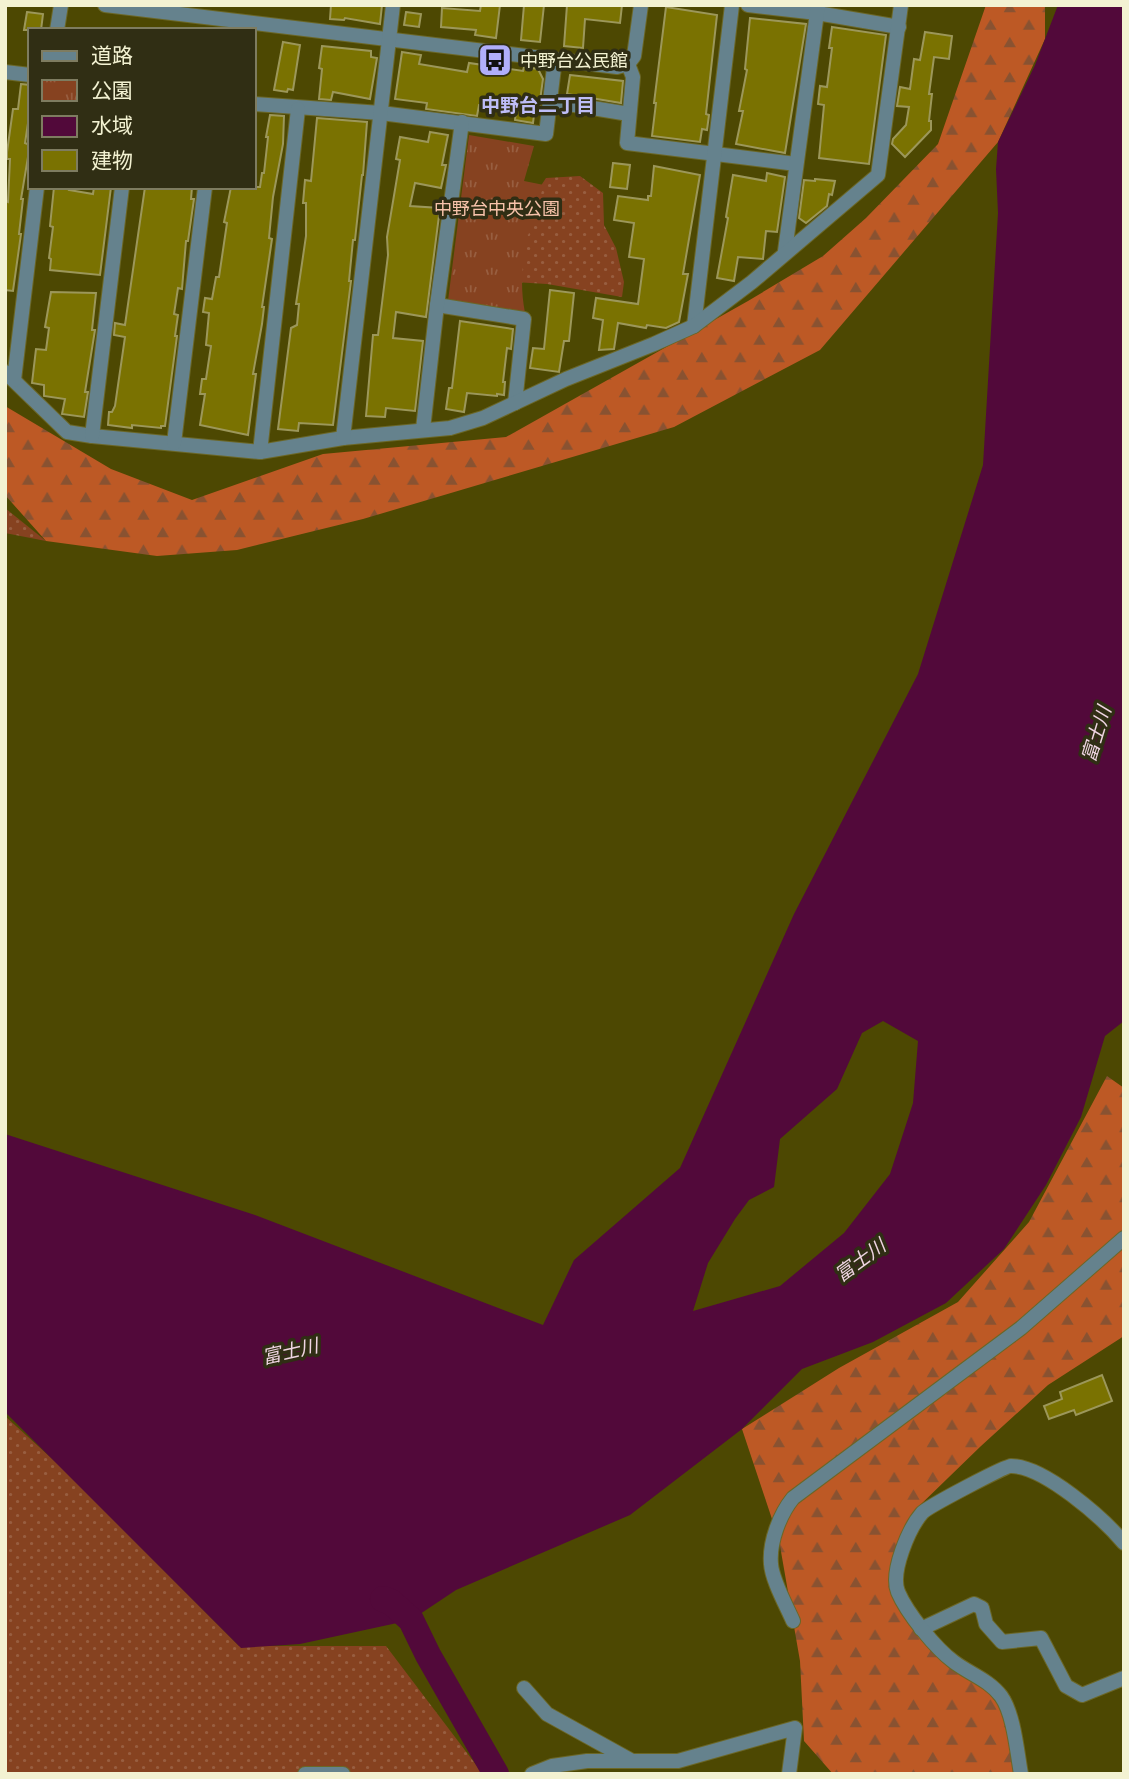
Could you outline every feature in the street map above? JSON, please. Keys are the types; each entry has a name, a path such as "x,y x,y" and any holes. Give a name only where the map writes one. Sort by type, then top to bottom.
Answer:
{"street":[{"path":"57,28 61,5"},
{"path":"105,5 617,67 628,64 634,56 641,5"},
{"path":"343,438 393,5"},
{"path":"694,326 732,5"},
{"path":"748,5 817,9 899,27"},
{"path":"37,189 10,376 67,432 260,452 343,438 450,428 483,418 694,326 751,282 878,175 901,5"},
{"path":"785,251 817,9"},
{"path":"256,104 381,113 546,134 555,59"},
{"path":"628,64 633,77 627,144 796,164"},
{"path":"5,72 28,75"},
{"path":"550,101 629,114"},
{"path":"260,452 298,108"},
{"path":"423,429 462,122"},
{"path":"92,436 122,189"},
{"path":"174,443 205,189"},
{"path":"437,305 524,319 515,403"},
{"path":"793,1620 771,1565 773,1546 783,1511 793,1498 1021,1328 1124,1238"},
{"path":"1021,1774 1007,1708 1001,1696 982,1678 953,1662 920,1629 897,1591 895,1568 906,1543 923,1512 1008,1465 1027,1468 1068,1492 1109,1525 1124,1543"},
{"path":"920,1629 974,1604 982,1608 986,1624 1002,1642 1041,1638 1066,1686 1082,1695 1124,1678"},
{"path":"524,1688 547,1714 634,1761"},
{"path":"532,1774 552,1766 587,1761 678,1761 795,1728 789,1774"},
{"path":"305,1774 343,1774"}],"green space":[{"path":"986,5 1045,5 1045,39 998,142 820,350 674,427 363,519 237,550 157,556 46,541 5,495 5,406 111,469 192,500 323,454 506,437 823,256 866,218 938,144"},
{"name":"中野台中央公園","path":"469,135 534,146 524,181 544,185 529,233 523,264 525,313 448,301"},
{"path":"580,176 603,193 604,225 616,248 624,282 622,297 547,284 514,282 516,224 546,178"},
{"path":"5,508 46,541 5,533"},
{"path":"1107,1076 1124,1088 1124,1336 1048,1385 916,1509 897,1595 980,1682 1003,1711 1020,1774 833,1774 804,1741 800,1661 779,1540 742,1429 839,1368 958,1302 1029,1222"},
{"path":"5,1416 60,1466 239,1646 386,1646 483,1774 5,1774"}],"water":[{"name":"富士川","path":"1058,5 1124,5 1124,1021 1105,1036 1081,1117 1046,1185 1004,1249 946,1303 873,1342 802,1369 742,1429 630,1515 456,1590 411,1620 300,1644 241,1648 5,1412 5,1134 255,1215 543,1325 574,1260 680,1168 794,914 918,674 983,465 998,213 998,142 1035,65","holes":["883,1021 918,1041 913,1103 890,1174 844,1233 780,1286 693,1311 708,1263 735,1219 749,1200 774,1187 780,1139 837,1089 862,1033"]}],"building":[{"path":"331,5 382,5 380,24 345,18 330,19"},
{"path":"481,5 500,5 496,38 475,35 476,30 441,27 442,8 480,11"},
{"path":"524,5 544,5 540,42 521,40"},
{"path":"567,5 622,5 620,23 585,19 583,48 564,46"},
{"path":"666,7 717,15 706,114 709,115 707,130 702,129 700,142 652,136"},
{"path":"27,12 43,14 41,28 24,30"},
{"path":"406,12 421,14 419,27 404,25"},
{"path":"750,18 806,24 785,153 736,144 743,111 739,111 747,70"},
{"path":"832,27 886,35 869,164 819,158 824,105 818,104 820,86 827,87"},
{"path":"925,32 952,36 949,59 934,57 929,94 932,94 929,121 931,130 905,157 892,144 893,139 906,125 909,107 897,106 900,87 910,89 914,59 920,60"},
{"path":"283,42 300,45 293,90 288,89 287,92 274,90"},
{"path":"322,46 371,51 371,57 377,58 370,99 333,92 331,100 319,99"},
{"path":"402,52 421,55 419,64 467,72 469,63 523,71 524,67 538,69 543,79 539,108 535,107 533,123 515,120 516,110 479,105 477,116 426,109 427,103 395,99"},
{"path":"570,75 623,81 621,103 567,94"},
{"path":"21,84 28,85 25,143 28,144 28,157 21,199 21,234 13,291 5,290 5,210 6,201 8,202 10,159 7,159 7,152 13,109 18,109"},
{"path":"270,115 284,116 283,144 273,197 269,238 272,239 253,374 256,374 248,435 200,425 205,394 200,394 202,379 206,379 211,346 206,345 209,313 203,312 205,298 212,299 216,277 219,277 227,223 224,222 231,189 260,187 264,173"},
{"path":"317,118 367,122 333,425 299,423 298,431 278,429 291,328 297,325 299,304 296,304 306,236 306,203 303,203 305,180 311,181"},
{"path":"430,132 448,135 441,188 415,183 410,206 440,208 426,317 396,312 393,338 423,341 415,411 386,408 385,417 366,416 373,335 378,335 388,255 387,237 400,160 396,159 400,137 428,142"},
{"path":"613,163 630,165 627,189 610,187"},
{"path":"654,166 700,175 683,274 688,274 679,322 666,328 618,323 614,349 599,350 603,320 593,318 596,298 638,304 644,259 629,257 634,223 614,220 618,196 648,200 648,196 651,196"},
{"path":"767,173 785,177 777,232 766,231 763,259 738,257 734,281 717,278 733,175 766,181"},
{"path":"804,180 835,181 827,206 806,223 799,218"},
{"path":"54,189 93,194 94,189 111,189 100,275 50,270 53,227 50,226"},
{"path":"145,189 192,189 191,199 194,199 186,241 182,289 178,288 174,314 178,315 177,336 165,426 161,428 108,425 109,412 112,412 115,406 125,337 114,335 115,323 125,325"},
{"path":"550,290 574,293 569,341 564,341 559,372 530,368 533,348 544,349"},
{"path":"51,292 96,293 92,330 95,330 85,392 88,392 84,417 62,414 65,399 44,396 44,385 32,383 36,349 46,350 49,328 45,327"},
{"path":"460,321 513,329 511,349 507,348 504,395 467,393 464,412 446,409 449,388 452,388"},
{"path":"1102,1375 1112,1401 1076,1415 1074,1410 1049,1419 1044,1406 1062,1399 1060,1392"}],"waterway":[{"path":"383,1599 391,1602 411,1620 496,1774"}],"place":[{"name":"中野台公民館","path":"495,60"}],"district":[{"name":"中野台二丁目","path":"538,105"}]}
